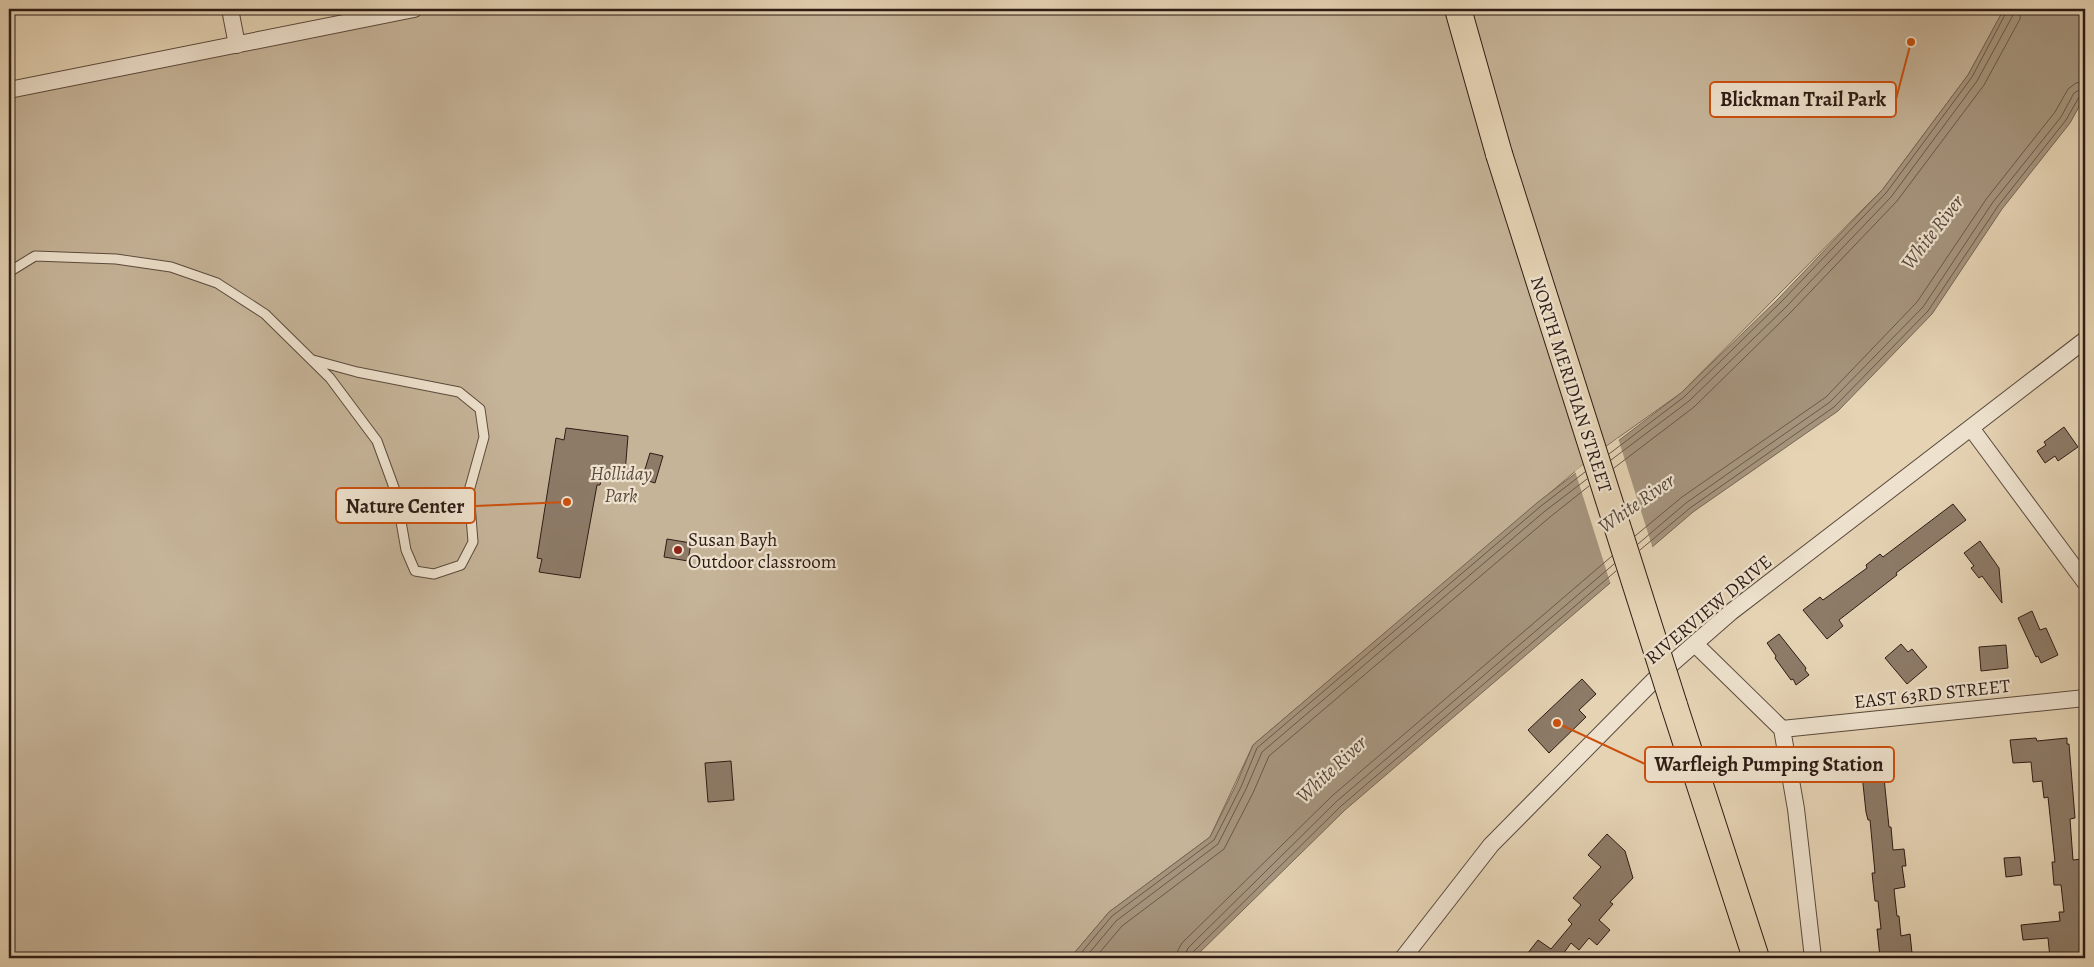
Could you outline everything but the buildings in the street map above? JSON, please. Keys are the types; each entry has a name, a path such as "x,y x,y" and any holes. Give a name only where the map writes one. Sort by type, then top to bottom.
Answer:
{"main road":[{"name":"NORTH MERIDIAN STREET","path":"1458,9 1499,154 1756,958"}],"street":[{"path":"230,9 237,45"},
{"path":"9,90 414,9"},
{"name":"RIVERVIEW DRIVE","path":"1403,958 1491,845 1653,681 1755,593 2085,340"},
{"path":"1971,428 2085,582"},
{"path":"1695,644 1782,729 1798,819 1813,958"},
{"name":"EAST 63RD STREET","path":"1782,729 2085,698"}],"lane":[{"path":"9,272 35,256 116,259 171,267 217,283 265,314 330,378 377,441 396,493 406,550 414,571 434,574 461,565 473,542 469,491 484,437 480,410 459,392 357,372 313,360"}],"green space":[{"name":"Holliday Park","path":"414,9 2004,9 1968,75 1883,189 1681,393 1598,452 1253,745 1210,837 1109,912 1070,958 9,958 9,91"}],"water":[{"name":"White River","path":"2004,9 2085,9 2085,96 2070,123 2002,209 1932,314 1838,411 1693,512 1345,810 1194,958 1070,958 1109,912 1210,837 1236,785 1253,745 1538,502 1681,393 1778,299 1883,189 1968,75"}],"pier":[{"path":"1618,438 1653,549 1611,585 1575,471"}],"place":[{"name":"Blickman Trail Park","path":"1911,42"},
{"name":"Nature Center","path":"567,502"},
{"name":"Susan Bayh Outdoor classroom","path":"678,550"},
{"name":"Warfleigh Pumping Station","path":"1557,723"}]}
